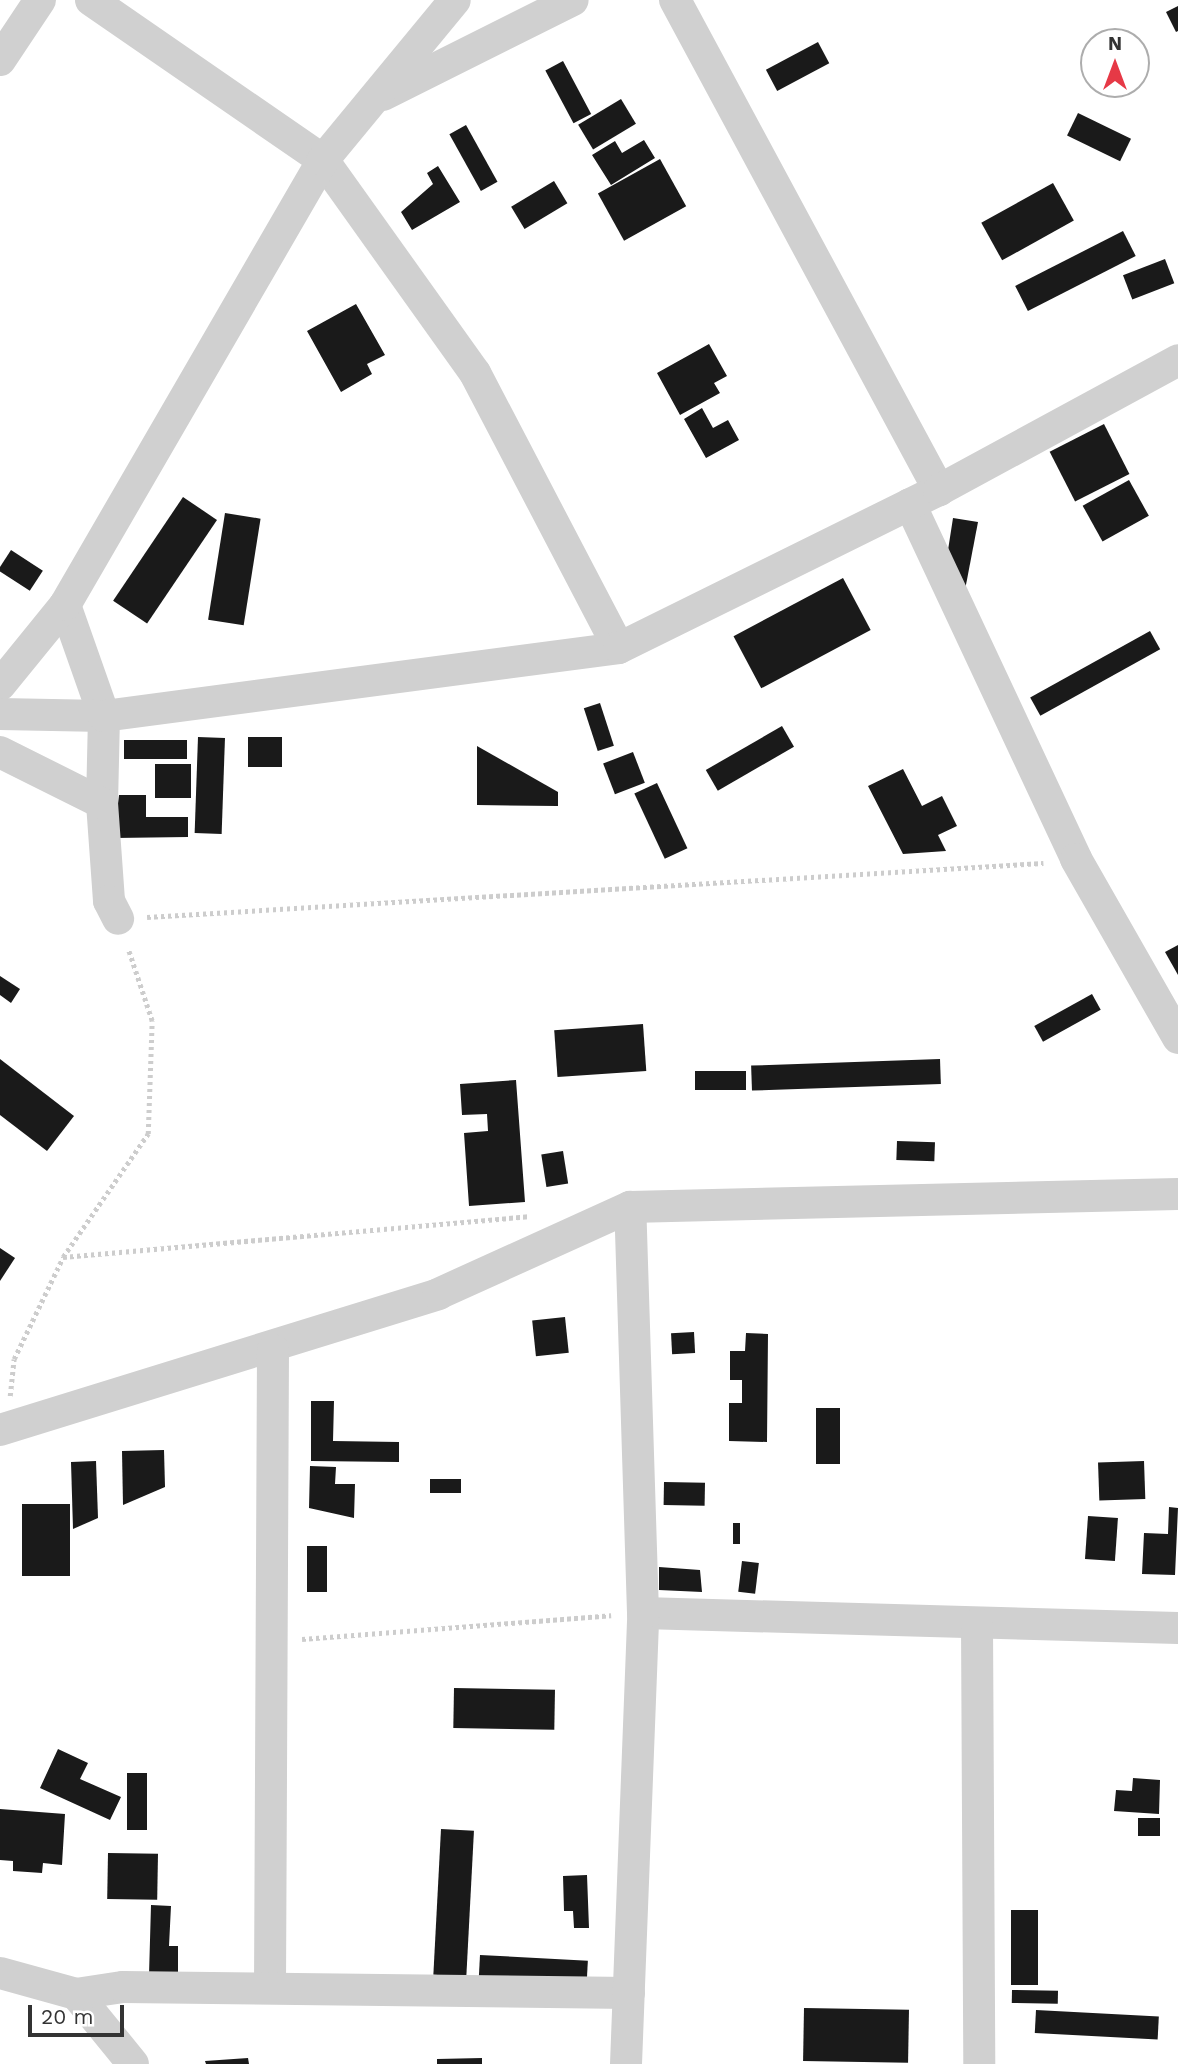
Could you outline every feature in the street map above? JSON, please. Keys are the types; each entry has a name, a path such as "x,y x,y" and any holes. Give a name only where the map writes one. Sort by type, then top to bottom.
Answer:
{"street":[{"path":"0,60 40,0"},
{"path":"91,0 323,160 475,373 619,648"},
{"path":"0,685 65,605 323,160 455,0"},
{"path":"372,100 573,0"},
{"path":"675,0 939,490"},
{"path":"0,714 104,716 619,648 939,490 1178,360"},
{"path":"910,504 1076,859 1178,1038"},
{"path":"65,605 104,716 102,803 109,901 118,919"},
{"path":"0,752 102,803"},
{"path":"3,1429 272,1350 438,1294 630,1207 1178,1194"},
{"path":"626,2064 643,1613 630,1207"},
{"path":"270,1987 275,1641 272,1350"},
{"path":"643,1613 1178,1628"},
{"path":"977,1624 979,2064"},
{"path":"0,1973 76,1994 123,1987 629,1993"},
{"path":"76,1994 133,2064"}],"path":[{"path":"3,1429 14,1359 63,1257 148,1134 152,1021 118,919 1076,859"},
{"path":"63,1257 533,1216"},
{"path":"275,1641 643,1613"}],"building":[{"path":"1178,6 1178,31 1176,32 1166,12"},
{"path":"818,42 829,63 777,91 766,70"},
{"path":"563,61 591,114 574,123 545,70"},
{"path":"621,99 636,124 593,150 578,125"},
{"path":"1078,113 1131,139 1120,161 1067,135"},
{"path":"466,125 498,182 481,191 449,134"},
{"path":"644,140 655,158 611,185 592,155 615,141 622,153"},
{"path":"660,159 686,206 624,241 598,193"},
{"path":"438,166 460,202 412,230 401,212 433,184 427,173"},
{"path":"554,181 567,203 525,229 511,207"},
{"path":"1053,183 1074,221 1002,260 981,223"},
{"path":"1123,231 1136,256 1028,311 1015,286"},
{"path":"1165,259 1174,283 1132,299 1123,275"},
{"path":"356,304 385,355 367,364 372,374 341,392 307,331"},
{"path":"709,344 727,376 714,383 720,393 680,415 657,373"},
{"path":"702,408 713,428 728,420 739,440 706,458 684,419"},
{"path":"1104,424 1129,474 1075,502 1050,452"},
{"path":"1129,480 1149,516 1103,542 1083,506"},
{"path":"183,497 217,520 147,624 113,601"},
{"path":"225,513 261,519 244,625 208,620"},
{"path":"953,518 978,522 965,590 946,563"},
{"path":"11,550 43,571 30,591 0,571"},
{"path":"843,578 871,630 761,688 734,636"},
{"path":"1150,631 1160,649 1040,716 1030,697"},
{"path":"600,703 614,746 598,751 584,708"},
{"path":"782,726 794,747 718,791 706,770"},
{"path":"198,737 225,738 222,834 195,833"},
{"path":"248,737 282,737 282,767 248,767"},
{"path":"124,740 187,740 187,759 124,759"},
{"path":"477,746 558,792 558,806 477,805"},
{"path":"633,752 645,783 615,794 603,763"},
{"path":"155,764 191,764 191,798 155,798"},
{"path":"903,769 922,806 942,796 957,826 938,835 946,851 903,854 868,786"},
{"path":"657,783 687,848 665,859 634,794"},
{"path":"119,795 146,795 146,817 188,817 188,837 114,838"},
{"path":"1178,945 1178,975 1165,952"},
{"path":"0,976 20,989 11,1003 0,995"},
{"path":"1092,994 1101,1010 1043,1042 1034,1026"},
{"path":"643,1024 646,1071 557,1077 554,1030"},
{"path":"0,1059 74,1116 47,1151 0,1115"},
{"path":"940,1059 941,1084 752,1091 751,1066"},
{"path":"695,1071 746,1071 746,1090 695,1090"},
{"path":"516,1080 525,1202 469,1206 464,1133 488,1131 487,1114 462,1115 460,1084"},
{"path":"897,1141 935,1142 934,1161 896,1160"},
{"path":"563,1151 568,1184 546,1187 541,1154"},
{"path":"0,1248 15,1258 0,1281"},
{"path":"565,1317 569,1353 536,1356 532,1320"},
{"path":"694,1332 695,1353 672,1354 671,1333"},
{"path":"746,1333 768,1334 767,1442 729,1441 729,1403 742,1403 742,1380 730,1380 730,1351 745,1351"},
{"path":"311,1401 334,1401 333,1441 399,1442 399,1462 311,1461"},
{"path":"816,1408 840,1408 840,1464 816,1464"},
{"path":"164,1450 165,1487 123,1505 122,1451"},
{"path":"96,1461 98,1518 73,1529 71,1462"},
{"path":"1144,1461 1145,1499 1099,1501 1098,1463"},
{"path":"310,1466 336,1467 335,1484 355,1484 354,1518 309,1508"},
{"path":"430,1479 461,1479 461,1493 430,1493"},
{"path":"664,1482 705,1483 705,1506 664,1505"},
{"path":"22,1504 70,1504 70,1576 22,1576"},
{"path":"1169,1507 1178,1508 1175,1575 1142,1574 1144,1533 1168,1534"},
{"path":"1088,1516 1118,1518 1115,1561 1085,1559"},
{"path":"733,1523 740,1523 740,1544 733,1544"},
{"path":"307,1546 327,1546 327,1592 307,1592"},
{"path":"742,1561 759,1563 755,1594 738,1592"},
{"path":"659,1567 700,1570 702,1592 659,1590"},
{"path":"454,1688 555,1690 554,1730 453,1728"},
{"path":"58,1749 88,1763 80,1779 121,1797 110,1820 40,1788"},
{"path":"127,1773 147,1773 147,1830 127,1830"},
{"path":"1133,1778 1160,1780 1159,1814 1114,1811 1116,1790 1132,1791"},
{"path":"0,1809 65,1814 62,1865 43,1863 42,1873 13,1871 13,1861 0,1860"},
{"path":"1138,1818 1160,1818 1160,1836 1138,1836"},
{"path":"441,1829 474,1831 466,1977 433,1975"},
{"path":"108,1853 158,1854 157,1900 107,1899"},
{"path":"587,1875 589,1928 574,1928 573,1911 564,1911 563,1876"},
{"path":"151,1905 171,1906 169,1946 178,1946 178,1976 149,1975"},
{"path":"1011,1910 1038,1910 1038,1985 1011,1985"},
{"path":"480,1955 588,1961 587,1983 479,1977"},
{"path":"1012,1990 1058,1991 1058,2004 1012,2003"},
{"path":"804,2008 909,2010 908,2063 803,2061"},
{"path":"1036,2010 1159,2016 1158,2039 1035,2033"},
{"path":"248,2058 249,2064 206,2064 205,2061"},
{"path":"482,2058 482,2064 437,2064 437,2059"}]}
